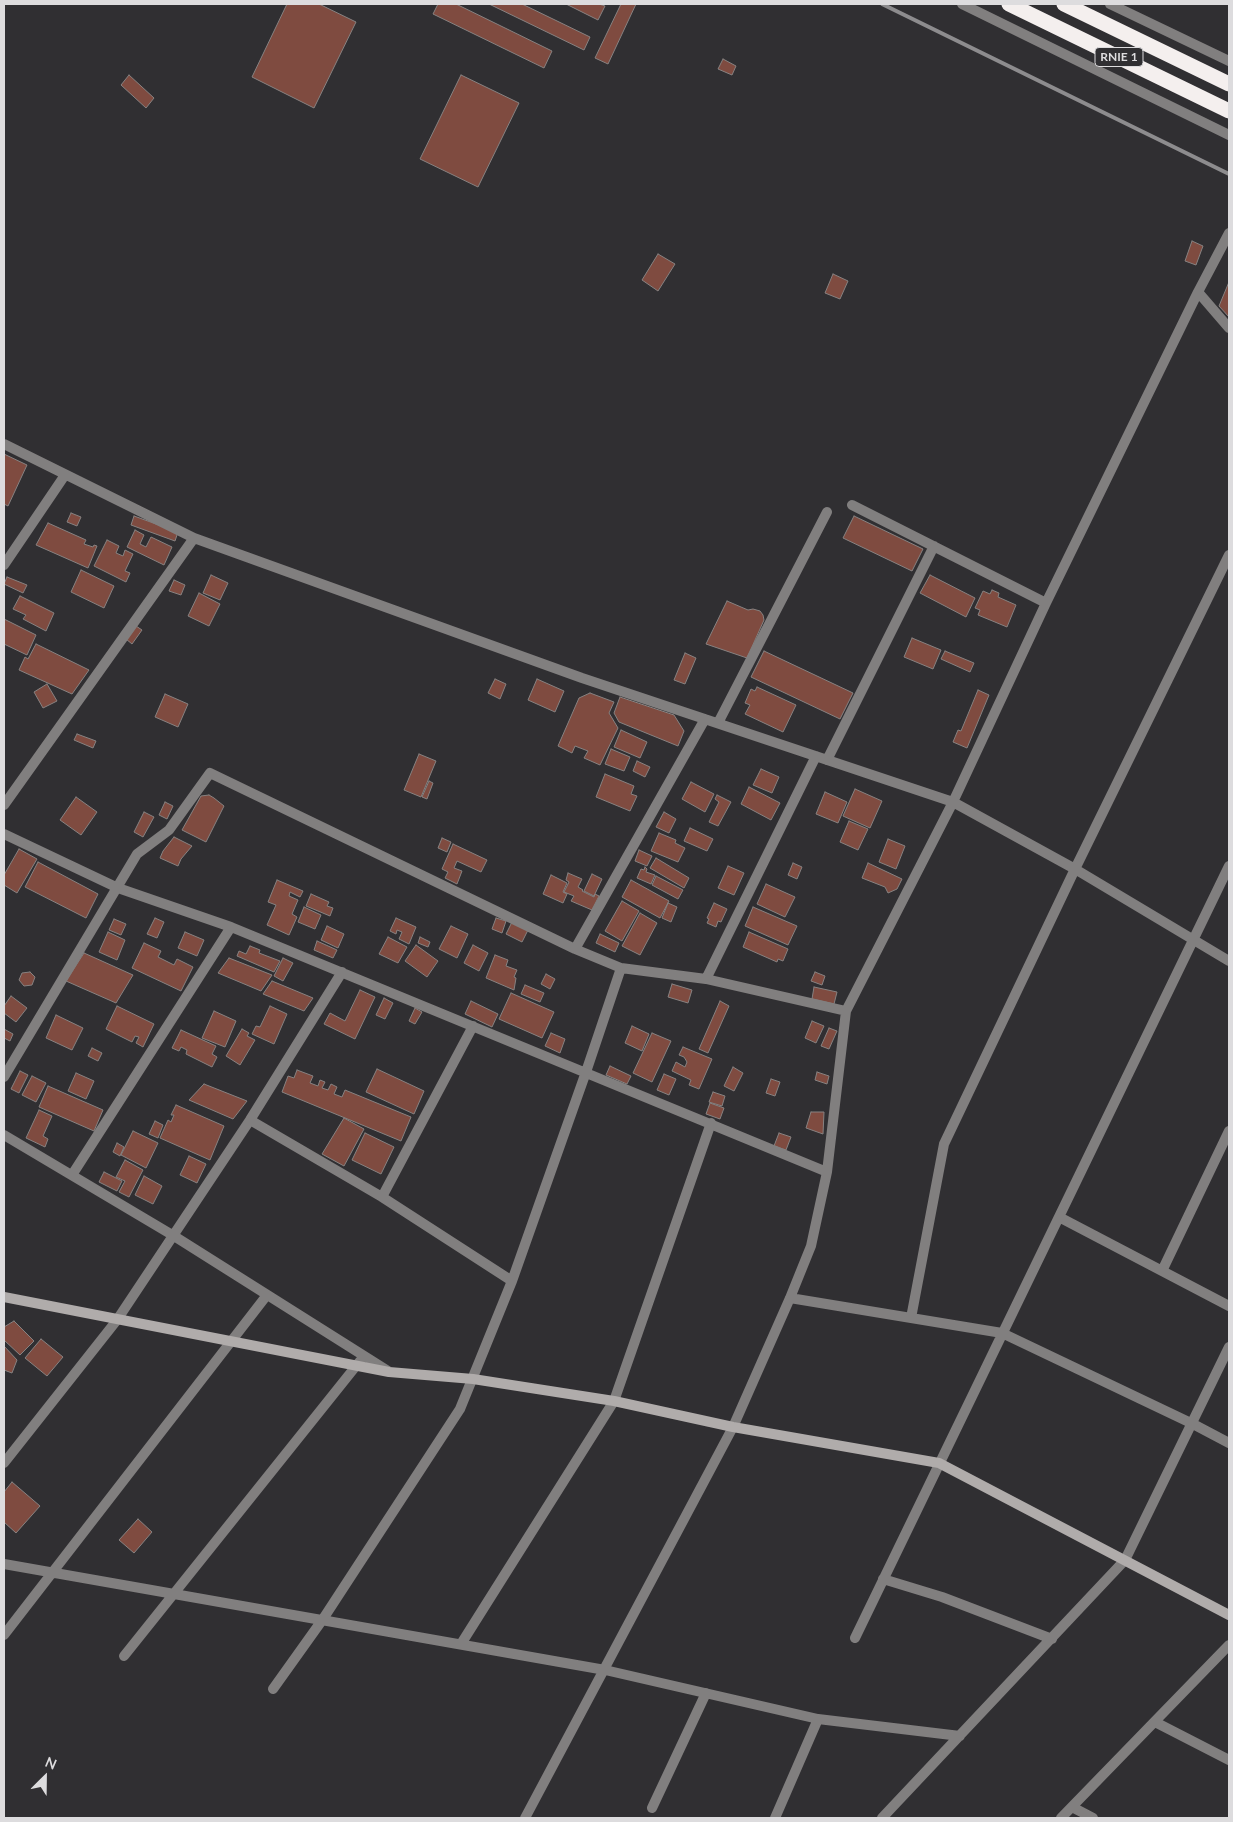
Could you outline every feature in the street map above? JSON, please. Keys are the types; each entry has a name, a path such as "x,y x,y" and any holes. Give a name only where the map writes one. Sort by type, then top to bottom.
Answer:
{"highway":[{"name":"RNIE 1","path":"1009,4 1229,111"},
{"name":"RNIE 1","path":"1064,4 1229,84"}],"street":[{"path":"962,4 1229,135"},
{"path":"1110,4 1229,62"},
{"path":"525,1818 733,1427 811,1246 827,1172 846,1011 953,802 1046,603 1198,292 1229,233"},
{"path":"1198,292 1229,328"},
{"path":"4,444 194,538 582,678 953,802 1075,869 1229,961"},
{"path":"4,565 65,475"},
{"path":"852,505 1046,603"},
{"path":"718,723 827,512"},
{"path":"4,805 194,538"},
{"path":"827,760 934,546"},
{"path":"911,1318 944,1144 1075,869 1229,555"},
{"path":"575,948 705,719"},
{"path":"706,979 816,756"},
{"path":"4,1077 137,854 169,830 210,773 575,948 621,968 706,979 846,1011"},
{"path":"4,834 118,888 231,927 827,1172"},
{"path":"855,1638 1229,866"},
{"path":"72,1175 231,927"},
{"path":"273,1689 323,1619 460,1409 512,1281 621,968"},
{"path":"4,1463 118,1320 250,1120 342,972"},
{"path":"382,1197 473,1026"},
{"path":"250,1120 382,1197 512,1281"},
{"path":"461,1644 614,1401 711,1123"},
{"path":"1162,1271 1229,1130"},
{"path":"4,1135 174,1236 267,1295 360,1360 389,1372 472,1379 614,1401 733,1427 939,1463 1229,1615"},
{"path":"1059,1217 1229,1306"},
{"path":"4,1635 267,1295"},
{"path":"790,1298 1002,1333 1229,1443"},
{"path":"6,1300 232,1340 360,1360"},
{"path":"882,1818 1125,1560 1229,1347"},
{"path":"124,1656 360,1360"},
{"path":"4,1564 51,1574 323,1619 605,1670 818,1719 960,1736"},
{"path":"883,1579 942,1597 1052,1639"},
{"path":"1061,1818 1229,1645"},
{"path":"652,1808 706,1693"},
{"path":"775,1818 818,1719"},
{"path":"1155,1722 1229,1760"},
{"path":"1072,1807 1093,1818"}],"building":[{"path":"287,4 319,4 356,22 314,108 252,77"},
{"path":"438,4 456,4 552,51 544,68 433,14"},
{"path":"489,4 522,4 590,37 584,50"},
{"path":"566,4 599,4 605,6 598,20"},
{"path":"621,4 636,4 608,64 595,58"},
{"path":"723,59 736,66 732,75 718,69"},
{"path":"129,75 154,98 146,108 121,85"},
{"path":"461,75 519,103 478,187 420,159"},
{"path":"1192,241 1203,246 1196,265 1185,261"},
{"path":"658,254 675,264 658,291 642,280"},
{"path":"833,274 848,281 840,299 825,293"},
{"path":"1229,282 1229,317 1219,306"},
{"path":"4,454 27,465 8,506 4,504"},
{"path":"71,513 81,517 77,526 67,522"},
{"path":"134,516 178,532 175,541 131,525"},
{"path":"854,516 923,549 912,571 843,538"},
{"path":"48,523 86,540 84,544 93,547 94,545 97,546 88,568 36,545"},
{"path":"135,530 144,535 140,544 146,547 151,537 172,547 164,565 127,547"},
{"path":"107,540 119,546 116,553 123,556 125,550 133,554 125,571 130,573 126,582 94,566"},
{"path":"81,570 114,586 104,608 71,592"},
{"path":"211,575 228,583 220,600 203,593"},
{"path":"930,575 975,598 966,617 920,593"},
{"path":"7,577 27,585 23,593 4,584"},
{"path":"174,580 185,585 181,595 169,591"},
{"path":"992,590 999,593 998,597 1016,605 1007,627 978,615 980,610 975,608 983,591 990,594"},
{"path":"199,593 220,604 209,626 188,616"},
{"path":"20,596 54,613 46,631 23,619 26,615 13,609"},
{"path":"727,601 748,610 760,611 763,615 764,620 747,658 706,644"},
{"path":"4,619 36,635 27,655 4,644"},
{"path":"136,626 142,630 132,644 126,639"},
{"path":"912,638 941,650 933,669 904,657"},
{"path":"36,644 89,670 72,694 19,670 25,657 28,659"},
{"path":"764,651 853,693 840,719 751,677"},
{"path":"945,651 974,663 970,672 941,659"},
{"path":"685,653 696,658 685,684 674,680"},
{"path":"495,679 506,684 500,699 488,693"},
{"path":"537,679 564,691 555,712 528,700"},
{"path":"47,684 57,701 43,708 34,692"},
{"path":"757,687 796,705 783,732 745,714 750,705 745,703 751,689 755,691"},
{"path":"978,690 989,695 967,748 953,742 958,730 961,731"},
{"path":"590,693 614,702 609,713 618,728 600,765 584,758 588,751 575,746 572,753 558,746 579,698"},
{"path":"165,694 188,704 178,727 155,717"},
{"path":"620,697 674,715 684,731 678,746 619,722 614,713"},
{"path":"621,730 647,742 640,758 614,747"},
{"path":"77,734 96,741 93,748 74,740"},
{"path":"611,749 630,757 624,771 605,764"},
{"path":"419,754 436,761 421,797 404,790"},
{"path":"637,761 650,767 645,777 633,771"},
{"path":"761,769 779,777 772,793 753,785"},
{"path":"605,774 634,786 631,794 637,796 630,811 596,797"},
{"path":"429,781 433,783 427,799 422,797"},
{"path":"691,782 714,794 705,812 682,799"},
{"path":"749,787 780,803 771,820 741,804"},
{"path":"855,789 882,801 870,828 843,816"},
{"path":"825,792 847,802 838,823 816,814"},
{"path":"209,795 224,806 206,842 182,830 201,796"},
{"path":"717,795 731,802 718,826 709,822 719,802 715,799"},
{"path":"76,797 97,812 81,835 60,820"},
{"path":"165,802 173,806 167,819 159,815"},
{"path":"144,812 154,817 143,837 134,832"},
{"path":"664,812 676,819 669,833 656,827"},
{"path":"849,821 868,829 858,850 840,842"},
{"path":"690,828 713,839 707,851 684,841"},
{"path":"659,833 676,840 675,843 685,848 678,862 651,851"},
{"path":"174,837 192,846 181,859 178,866 160,858"},
{"path":"442,838 451,842 447,852 438,848"},
{"path":"888,839 905,846 896,869 879,862"},
{"path":"453,844 487,860 481,872 457,861 454,868 462,871 457,884 445,878 448,872 442,869"},
{"path":"19,849 37,859 17,893 4,885 4,875"},
{"path":"639,850 652,856 647,866 635,861"},
{"path":"656,858 689,878 684,888 650,868"},
{"path":"38,862 98,894 86,918 25,887"},
{"path":"793,863 802,867 797,879 788,875"},
{"path":"868,863 902,879 897,889 888,893 885,887 862,878"},
{"path":"728,866 744,873 734,895 718,888"},
{"path":"645,867 647,869 646,872 655,875 651,884 637,878 641,869 644,870"},
{"path":"568,873 582,879 578,887 582,891 594,897 595,894 599,896 592,910 571,901 574,896 564,892 569,882 566,880"},
{"path":"592,874 602,879 594,896 584,891"},
{"path":"551,875 567,883 563,892 567,894 563,903 543,894"},
{"path":"656,876 683,890 678,899 652,885"},
{"path":"277,880 303,891 300,897 290,892 289,896 298,900 292,914 297,917 289,935 267,925 276,905 268,902"},
{"path":"631,880 669,901 660,918 622,897"},
{"path":"766,884 795,897 785,917 757,904"},
{"path":"311,894 329,902 327,906 333,908 330,916 306,906"},
{"path":"622,901 639,911 622,941 605,931"},
{"path":"668,903 677,907 671,922 662,918"},
{"path":"714,903 727,909 721,922 718,921 716,927 707,923 709,919 707,918"},
{"path":"304,907 321,915 315,929 298,922"},
{"path":"753,907 797,926 788,945 745,926"},
{"path":"640,913 657,923 640,955 622,946"},
{"path":"155,918 164,922 157,938 147,934"},
{"path":"396,918 416,927 409,944 399,939 402,932 397,930 396,934 390,931"},
{"path":"496,918 506,921 502,933 492,929"},
{"path":"114,919 126,924 121,935 109,930"},
{"path":"512,922 528,930 522,942 506,934"},
{"path":"327,926 344,934 338,948 321,940"},
{"path":"451,926 468,934 457,958 439,949"},
{"path":"108,932 125,940 117,960 99,952"},
{"path":"185,932 204,940 197,956 178,948"},
{"path":"749,932 788,949 783,961 778,959 777,962 743,947"},
{"path":"600,934 619,943 615,952 596,943"},
{"path":"388,937 407,947 398,963 379,954"},
{"path":"420,937 430,942 428,947 418,943"},
{"path":"317,941 337,950 333,958 314,950"},
{"path":"144,943 161,951 158,957 174,965 177,959 193,967 181,991 132,968"},
{"path":"416,945 438,961 427,977 405,961"},
{"path":"473,945 488,953 479,971 464,963"},
{"path":"250,946 260,950 259,953 280,961 274,972 237,956 239,951 246,954"},
{"path":"84,953 133,975 116,1003 66,981"},
{"path":"495,955 508,960 506,966 517,970 514,977 516,978 514,990 486,978"},
{"path":"229,958 272,975 261,991 218,973"},
{"path":"283,958 293,963 283,981 274,976"},
{"path":"30,972 35,977 32,985 24,986 19,980 22,973"},
{"path":"815,972 825,976 822,985 811,981"},
{"path":"546,974 555,979 550,989 541,984"},
{"path":"272,981 313,998 304,1011 263,994"},
{"path":"672,984 692,990 688,1003 668,997"},
{"path":"525,985 544,993 540,1002 521,994"},
{"path":"814,987 837,992 834,1004 812,999"},
{"path":"360,990 375,997 355,1039 324,1024 330,1013 345,1021"},
{"path":"511,993 554,1012 542,1038 499,1019"},
{"path":"11,996 27,1008 16,1022 4,1013 4,1006"},
{"path":"384,998 393,1003 385,1019 376,1015"},
{"path":"471,1001 498,1014 492,1027 465,1014"},
{"path":"720,1001 729,1006 708,1053 699,1049"},
{"path":"117,1006 154,1024 143,1047 136,1043 139,1037 135,1036 132,1042 106,1029"},
{"path":"270,1006 287,1014 274,1044 252,1034 256,1026 260,1027"},
{"path":"415,1008 422,1012 415,1024 409,1021"},
{"path":"214,1011 236,1021 225,1047 202,1038"},
{"path":"56,1015 83,1028 72,1050 46,1038"},
{"path":"812,1021 824,1026 816,1043 805,1038"},
{"path":"632,1026 649,1034 642,1051 625,1043"},
{"path":"829,1028 837,1031 829,1049 821,1046"},
{"path":"4,1029 13,1034 10,1041 4,1038"},
{"path":"242,1029 249,1033 247,1036 255,1040 240,1065 226,1056"},
{"path":"181,1030 216,1046 212,1054 217,1057 212,1067 186,1054 187,1050 181,1047 179,1051 172,1048"},
{"path":"551,1033 565,1039 560,1053 545,1046"},
{"path":"652,1033 671,1041 652,1082 633,1073"},
{"path":"683,1047 712,1059 699,1089 689,1085 691,1080 672,1071 676,1062 685,1067 687,1062 684,1057 679,1055"},
{"path":"92,1048 102,1053 98,1061 88,1056"},
{"path":"610,1066 631,1076 627,1084 606,1075"},
{"path":"733,1067 743,1073 734,1091 724,1086"},
{"path":"377,1069 424,1091 414,1114 366,1092"},
{"path":"297,1070 313,1076 310,1083 318,1086 320,1080 325,1082 322,1088 328,1090 331,1084 337,1087 334,1094 342,1097 345,1090 411,1117 401,1141 282,1092 288,1076 294,1078"},
{"path":"20,1071 28,1075 19,1093 11,1089"},
{"path":"817,1072 829,1076 827,1084 815,1080"},
{"path":"76,1073 94,1081 86,1099 68,1091"},
{"path":"664,1074 676,1079 669,1095 657,1090"},
{"path":"32,1076 46,1083 36,1102 22,1095"},
{"path":"771,1079 780,1082 775,1096 766,1093"},
{"path":"204,1084 247,1101 233,1119 189,1100"},
{"path":"48,1086 103,1110 94,1131 39,1107"},
{"path":"713,1092 725,1096 722,1106 709,1102"},
{"path":"710,1103 724,1108 720,1119 706,1114"},
{"path":"176,1105 224,1126 210,1160 160,1138 168,1120 171,1122 174,1115 171,1115"},
{"path":"39,1110 52,1116 43,1136 48,1139 45,1147 26,1138"},
{"path":"811,1112 824,1112 823,1134 806,1128"},
{"path":"344,1118 364,1129 344,1166 322,1154"},
{"path":"155,1121 163,1125 158,1138 149,1134"},
{"path":"133,1131 158,1143 146,1168 121,1155"},
{"path":"365,1133 394,1147 381,1174 352,1160"},
{"path":"779,1133 791,1137 786,1150 774,1146"},
{"path":"117,1143 124,1147 120,1156 113,1152"},
{"path":"189,1156 206,1164 197,1183 180,1175"},
{"path":"125,1160 143,1170 129,1197 119,1192 125,1181 116,1177"},
{"path":"104,1172 122,1181 117,1191 99,1182"},
{"path":"144,1176 162,1186 153,1204 135,1195"},
{"path":"14,1321 34,1341 20,1355 4,1340 4,1327"},
{"path":"41,1339 63,1357 47,1376 25,1358"},
{"path":"4,1346 17,1360 12,1373 4,1370"},
{"path":"12,1482 40,1506 16,1533 4,1522 4,1492"},
{"path":"138,1519 152,1532 134,1553 119,1540"}],"railway":[{"path":"882,4 1229,174"}]}
